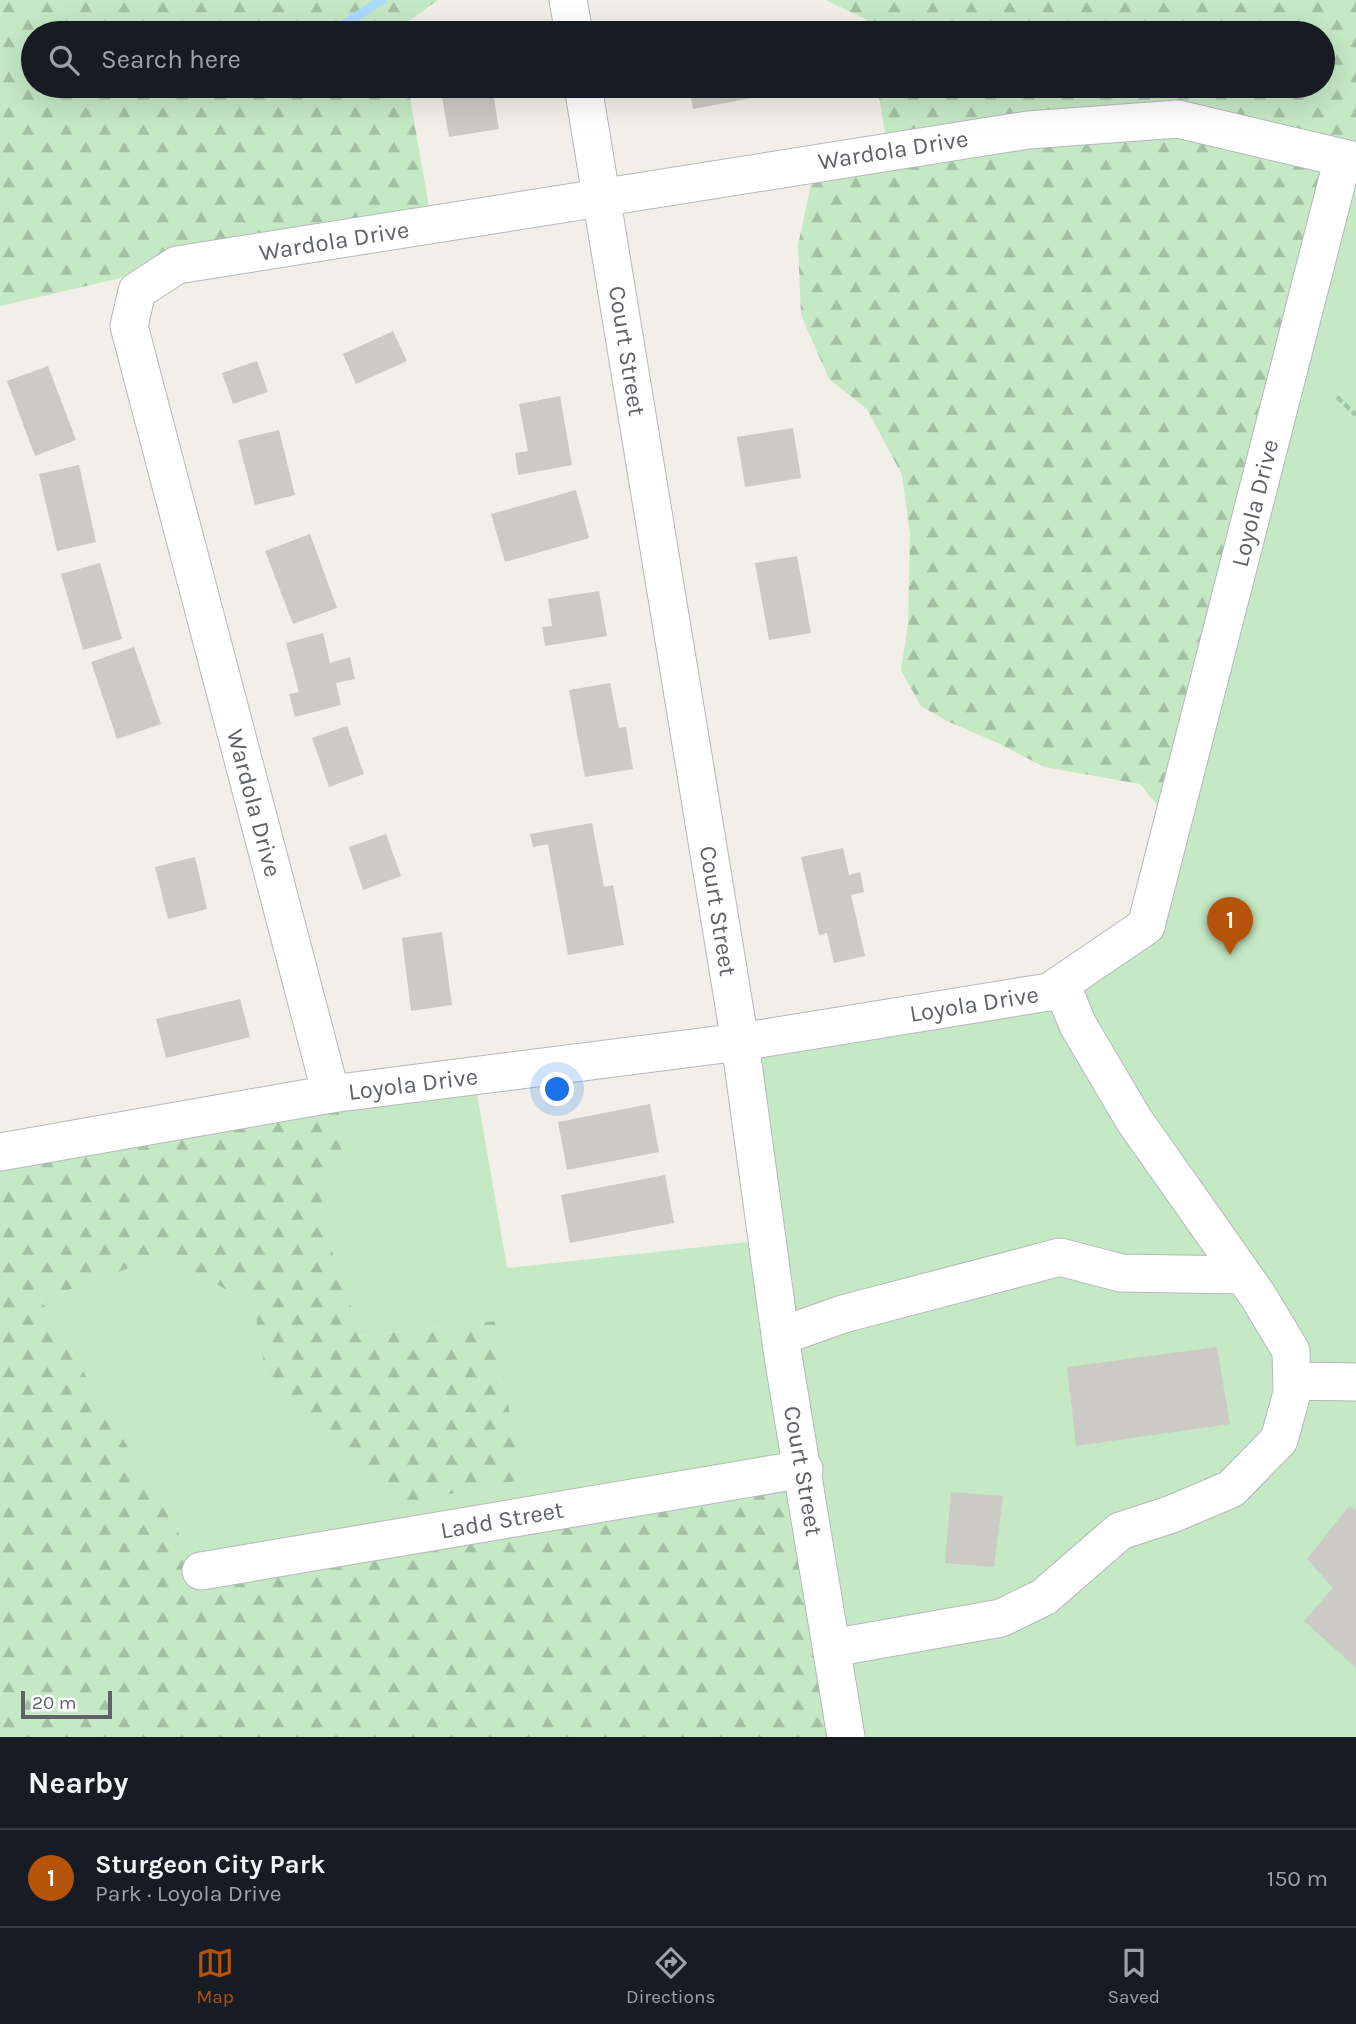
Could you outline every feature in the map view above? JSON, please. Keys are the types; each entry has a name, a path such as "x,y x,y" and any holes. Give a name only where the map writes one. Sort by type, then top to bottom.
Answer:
{"street":[{"path":"568,0 572,21"},
{"name":"Court Street","path":"585,98 740,1042 781,1336 846,1737"},
{"name":"Wardola Drive","path":"331,1094 129,326 137,290 177,265 602,199 816,161 1028,130 1178,119 1350,160"},
{"name":"Loyola Drive","path":"0,1152 331,1094 740,1042 1049,992 1146,926 1350,160"},
{"path":"832,1648 1001,1618 1044,1597 1120,1531 1172,1514 1231,1489 1279,1440 1292,1381 1292,1351 1134,1119 1078,1025 1061,984"},
{"path":"781,1336 843,1314 1060,1257 1121,1273 1242,1275"},
{"path":"1292,1381 1356,1382"},
{"name":"Ladd Street","path":"201,1571 804,1469"}],"path":[{"path":"1338,397 1356,415"}],"green space":[{"path":"0,0 438,0 409,21 21,21 21,98 410,98 432,225 177,265 0,306"},
{"path":"826,0 1356,0 1356,161 1172,823 1140,784 1044,767 921,706 901,670 908,625 910,534 902,475 867,409 829,379 801,315 798,245 816,161 888,150 879,98 1335,98 1335,21 867,20"},
{"path":"1356,161 1356,1737 846,1737 201,1571 41,1300 162,1256 254,1304 266,1378 495,1321 361,1336 319,1212 347,1133 331,1094 474,1076 507,1268 767,1240 740,1042 1049,992 1146,926"},
{"path":"331,1094 347,1133 319,1212 361,1336 495,1321 520,1480 409,1502 333,1448 266,1378 254,1304 162,1256 41,1300 201,1571 804,1469 846,1737 0,1737 0,1152"}],"building":[{"path":"442,98 494,98 499,129 449,137"},
{"path":"691,98 752,98 693,109"},
{"path":"393,331 407,361 356,384 343,354"},
{"path":"257,361 268,392 233,404 222,373"},
{"path":"48,366 76,440 35,456 7,381"},
{"path":"560,396 572,465 518,475 515,453 528,451 519,404"},
{"path":"793,428 801,478 745,487 737,437"},
{"path":"279,430 295,495 255,505 238,440"},
{"path":"79,465 96,542 57,551 39,474"},
{"path":"576,490 589,538 505,562 491,514"},
{"path":"310,534 337,608 293,624 265,551"},
{"path":"797,556 811,633 769,640 755,563"},
{"path":"100,563 122,639 83,650 61,574"},
{"path":"599,591 607,636 545,646 542,627 552,626 548,599"},
{"path":"323,633 330,663 350,657 355,679 336,683 341,705 295,717 289,694 299,692 286,643"},
{"path":"134,647 161,724 117,739 91,662"},
{"path":"610,683 619,728 626,727 633,769 585,777 569,690"},
{"path":"347,726 364,774 329,787 312,738"},
{"path":"592,823 604,887 613,885 624,945 568,955 548,844 533,847 530,834"},
{"path":"386,834 401,876 363,890 349,847"},
{"path":"843,848 849,875 860,872 864,892 851,895 865,956 834,963 827,933 819,935 801,857"},
{"path":"195,857 207,909 168,919 155,867"},
{"path":"442,932 452,1005 411,1011 402,938"},
{"path":"240,999 250,1037 166,1058 156,1019"},
{"path":"650,1104 659,1152 567,1170 558,1122"},
{"path":"665,1175 674,1223 570,1243 561,1195"},
{"path":"1217,1347 1230,1424 1076,1446 1067,1367"},
{"path":"951,1492 1003,1496 994,1567 945,1563"},
{"path":"1349,1506 1356,1510 1356,1668 1304,1621 1333,1588 1307,1559"}],"waterway":[{"path":"349,21 382,0"}],"place":[{"name":"Sturgeon City Park","path":"1230,955"}]}
